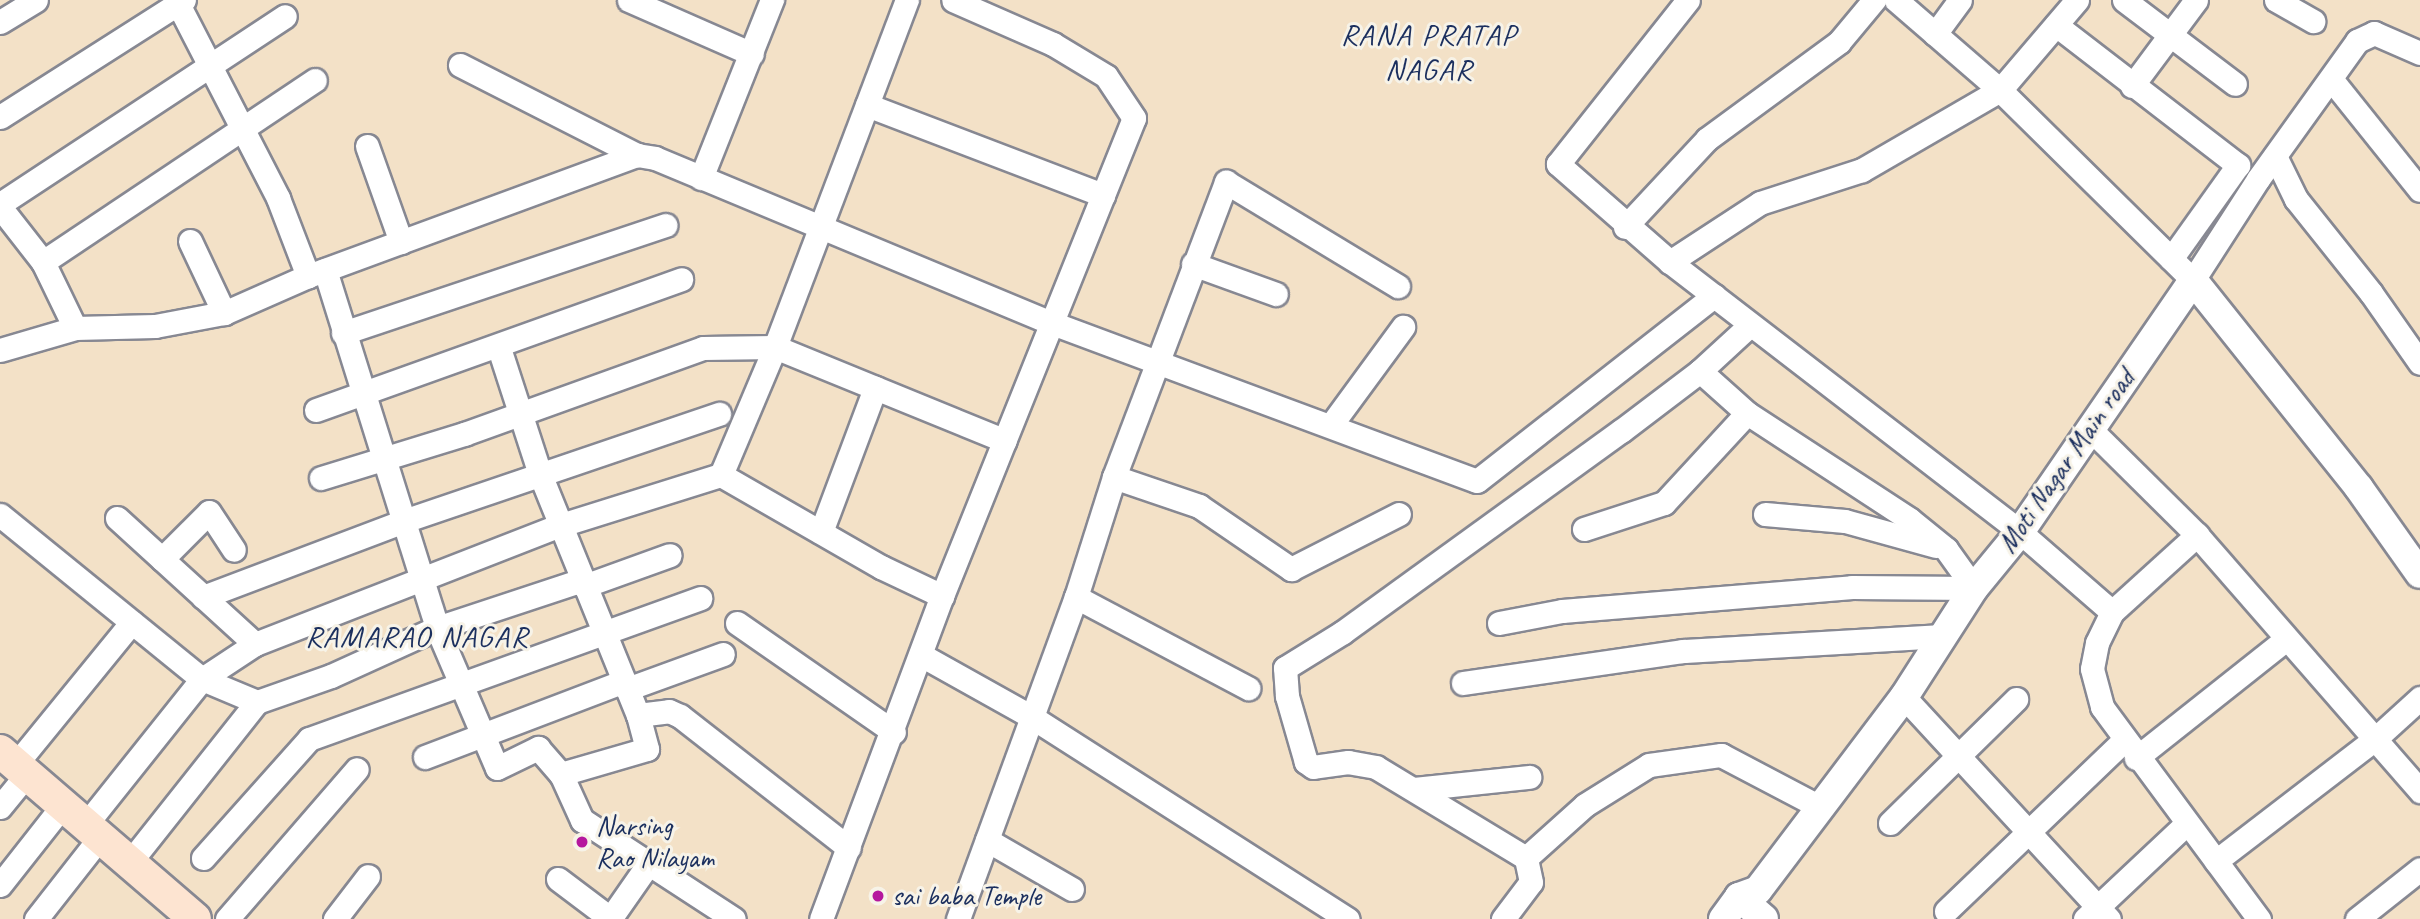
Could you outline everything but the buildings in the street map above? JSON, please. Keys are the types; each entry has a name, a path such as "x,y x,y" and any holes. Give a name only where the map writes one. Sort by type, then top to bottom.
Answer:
{"main road":[{"path":"14,763 195,919"}],"street":[{"path":"0,22 36,0"},
{"path":"629,0 752,54"},
{"path":"701,178 772,0"},
{"path":"721,475 775,347 907,0"},
{"path":"821,919 894,732 942,596 1134,118 1106,76 1053,44 953,0"},
{"path":"1688,0 1558,164 1625,227 1749,326 2020,532 2112,612"},
{"path":"1625,227 1707,139 1839,41 1874,0"},
{"path":"1896,0 2000,90 2193,280 2359,488 2420,574"},
{"path":"1935,34 1960,0"},
{"path":"1670,262 1759,203 1862,170 2000,90 2077,0"},
{"path":"2124,0 2235,84"},
{"path":"2132,86 2196,0"},
{"path":"2276,0 2313,21"},
{"path":"0,117 179,1 317,273 343,332 401,522 437,628 485,734 497,768 538,747 561,774 582,820 647,866 734,919"},
{"path":"75,328 43,262 0,206 285,16"},
{"path":"2056,25 2238,165 2171,259"},
{"name":"Moti Nagar Main road","path":"1749,909 1820,807 1904,697 1975,588 2020,532 2088,428 2357,41 2374,33 2420,53"},
{"path":"460,65 637,155 701,178 1052,323 1159,360 1477,481 1714,296"},
{"path":"2331,79 2420,190"},
{"path":"43,262 314,80"},
{"path":"867,105 1103,195"},
{"path":"367,146 401,242"},
{"path":"0,350 75,328 155,326 224,313 317,273 637,155"},
{"path":"2275,156 2296,200 2420,363"},
{"path":"958,919 1030,716 1076,597 1114,477 1226,182 1398,286"},
{"path":"343,332 665,225"},
{"path":"190,241 224,313"},
{"path":"1193,264 1276,294"},
{"path":"316,410 499,348 681,279"},
{"path":"1503,919 1531,882 1526,858 1376,767 1348,762 1313,766 1306,762 1287,696 1285,668 1343,632 1700,371 1749,326"},
{"path":"1331,425 1403,327"},
{"path":"321,478 464,434 518,412 703,348 775,347 1005,441"},
{"path":"499,348 540,474 638,715 647,749 561,774"},
{"path":"1700,371 1748,413 1909,519 1946,549 1975,588"},
{"path":"821,532 875,388"},
{"path":"1584,528 1664,503 1748,413"},
{"path":"203,597 401,522 719,414"},
{"path":"2088,428 2197,535 2420,791"},
{"path":"0,886 84,821 202,680 255,645 561,525 721,475 942,596"},
{"path":"1114,477 1199,506 1291,569 1399,514"},
{"path":"162,559 209,512 234,550"},
{"path":"1765,514 1845,521 1946,549"},
{"path":"0,515 202,680 257,702"},
{"path":"117,518 255,645"},
{"path":"2197,535 2112,612 2097,643 2092,669 2102,707 2185,825 2216,861 2250,916"},
{"path":"131,862 257,702 331,676 437,628 670,555"},
{"path":"1499,623 1562,611 1852,587 1975,588"},
{"path":"1076,597 1248,688"},
{"path":"203,859 309,739 604,630 701,598"},
{"path":"0,807 14,763 132,622"},
{"path":"737,623 894,732"},
{"path":"1463,683 1683,651 1944,636"},
{"path":"1946,911 2029,830 2130,750 2286,639"},
{"path":"425,757 626,685 723,654"},
{"path":"921,655 1030,716 1348,919"},
{"path":"1904,697 1962,755 2029,830 2097,915 2185,825"},
{"path":"2216,861 2375,739 2420,698"},
{"path":"1890,823 2016,699"},
{"path":"638,715 669,712 680,716 849,848"},
{"path":"1526,858 1585,806 1649,765 1720,755 1820,807"},
{"path":"227,919 357,769"},
{"path":"1415,789 1530,777"},
{"path":"36,919 84,821"},
{"path":"987,840 1072,889"},
{"path":"558,879 610,919 647,866"},
{"path":"2357,919 2420,869"},
{"path":"335,919 368,876"}],"place":[{"name":"Narsing Rao Nilayam","path":"582,842"},
{"name":"sai baba Temple","path":"878,896"}],"district":[{"name":"RANA PRATAP NAGAR","path":"1429,51"},
{"name":"RAMARAO NAGAR","path":"417,636"}]}
